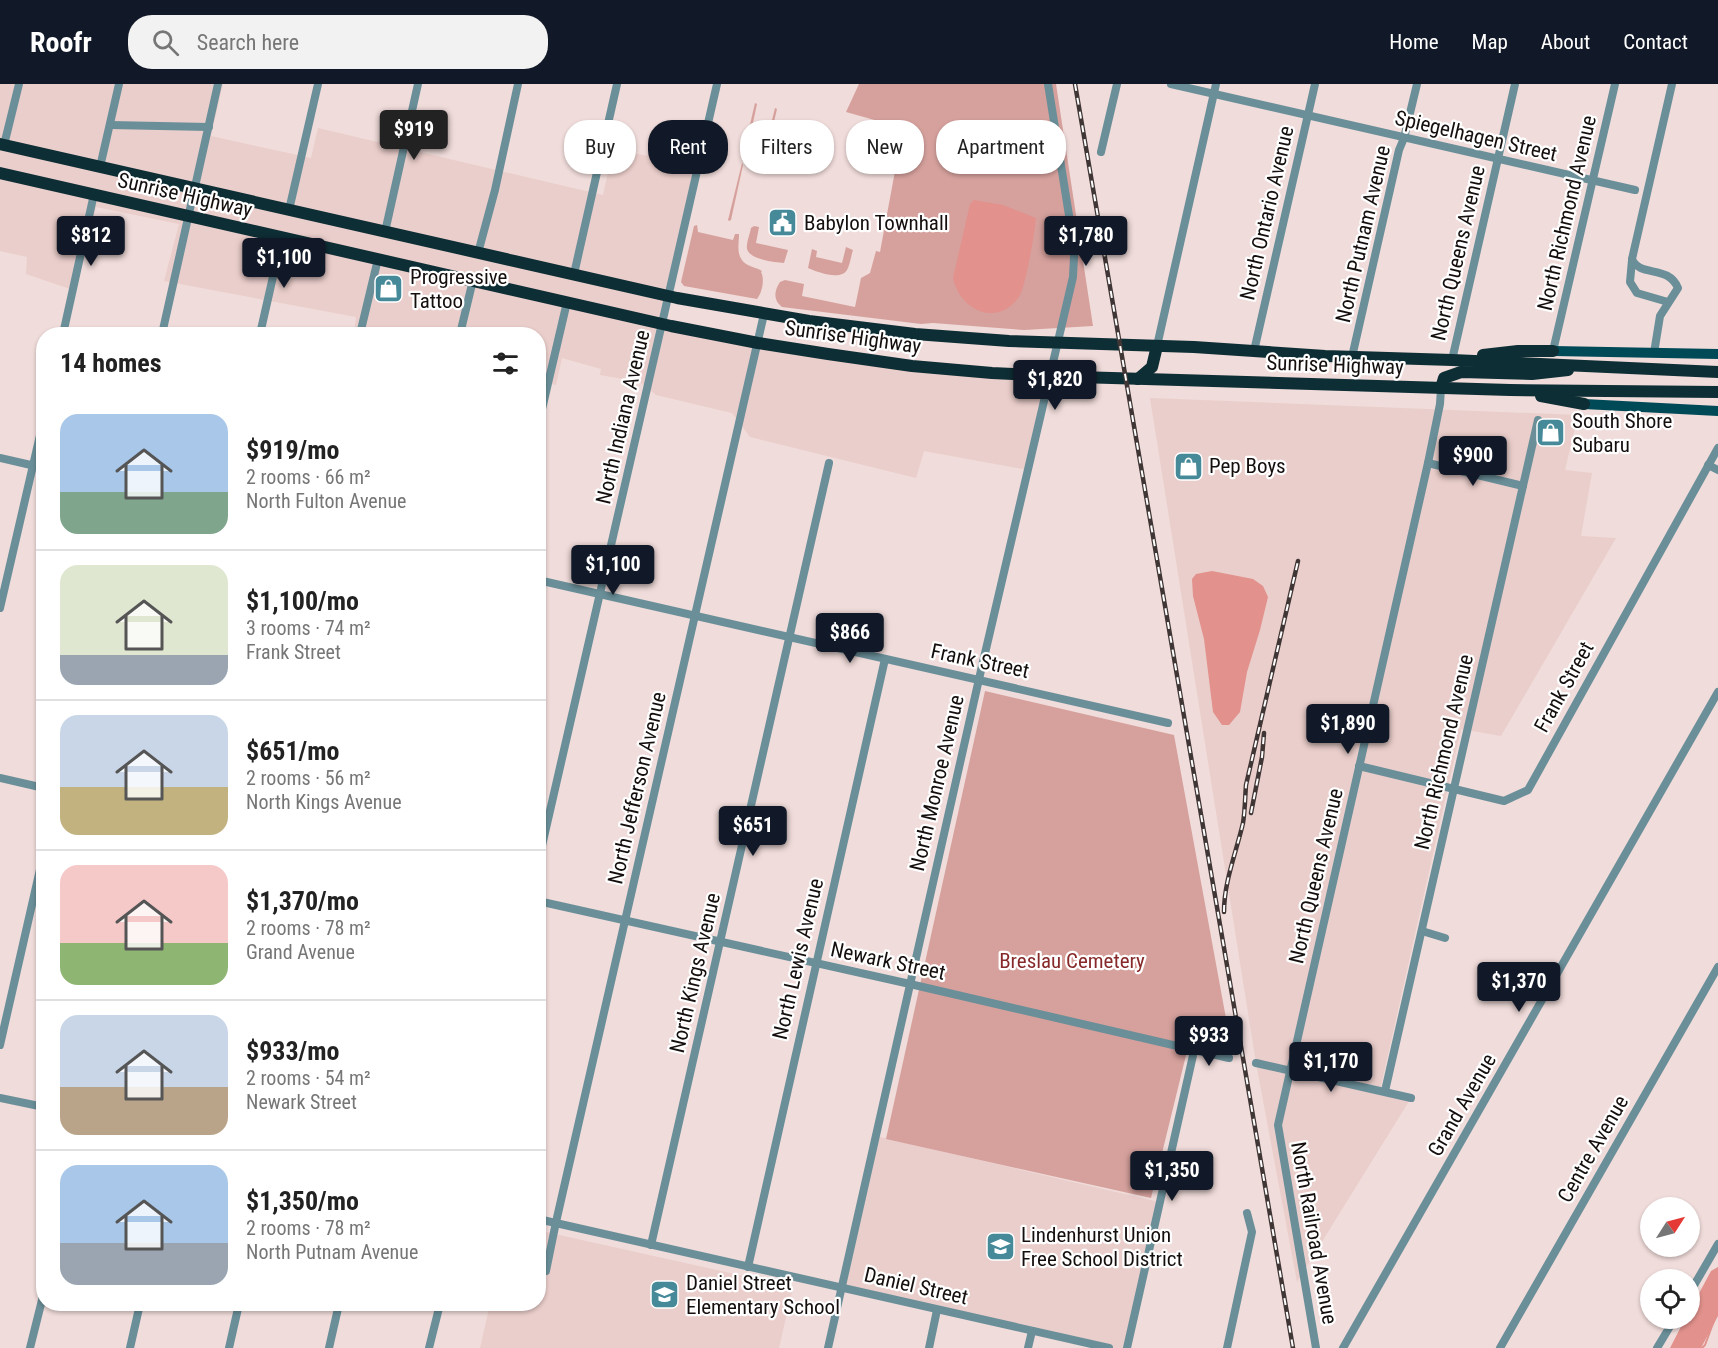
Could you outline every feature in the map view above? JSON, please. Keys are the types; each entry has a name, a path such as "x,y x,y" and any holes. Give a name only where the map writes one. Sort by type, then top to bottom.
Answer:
{"highway":[{"name":"Sunrise Highway","path":"2,145 669,296 764,314 854,327 947,337 1057,343 1718,372"},
{"name":"Sunrise Highway","path":"0,174 663,324 758,343 901,364 1049,376 1510,390 1718,392"},
{"path":"1138,379 1152,367 1157,346"},
{"path":"1452,360 1507,352 1553,351"},
{"path":"1441,388 1444,378 1456,372 1532,374 1596,366"},
{"path":"1510,390 1584,404"}],"main road":[{"path":"1553,351 1675,354 1718,352"},
{"path":"1584,404 1718,411"}],"street":[{"path":"2,145 19,84"},
{"path":"100,167 119,84"},
{"path":"164,327 219,84"},
{"path":"289,210 318,84"},
{"path":"385,232 418,84"},
{"path":"478,253 495,190 518,84"},
{"path":"574,274 617,84"},
{"name":"North Indiana Avenue","path":"546,828 717,84"},
{"name":"North Monroe Avenue","path":"828,1348 979,679 1071,288 1074,256 1072,234 1048,84"},
{"path":"1101,152 1117,84"},
{"path":"1171,84 1213,94"},
{"path":"1157,346 1216,84"},
{"name":"North Ontario Avenue","path":"1254,351 1316,84"},
{"name":"North Putnam Avenue","path":"1352,357 1399,150 1417,84"},
{"name":"North Queens Avenue","path":"1452,360 1515,84"},
{"name":"North Richmond Avenue","path":"1553,351 1615,84"},
{"path":"1668,302 1637,293 1630,282 1632,259 1672,84"},
{"name":"Spiegelhagen Street","path":"1213,94 1635,190"},
{"path":"110,125 209,127"},
{"path":"65,327 94,194"},
{"path":"262,327 282,237"},
{"path":"362,327 378,259"},
{"path":"1632,259 1634,265 1639,268 1668,275 1675,281 1678,288 1660,316 1654,353"},
{"path":"462,327 473,280"},
{"path":"546,392 567,302"},
{"name":"North Jefferson Avenue","path":"546,1271 764,314"},
{"name":"North Queens Avenue","path":"1278,1125 1428,463 1441,388"},
{"name":"North Richmond Avenue","path":"1385,1091 1538,420"},
{"name":"Frank Street","path":"1359,766 1504,801 1528,790 1718,448"},
{"path":"0,608 36,452"},
{"path":"0,458 36,466"},
{"name":"North Kings Avenue","path":"651,1245 829,463"},
{"path":"1428,463 1523,486"},
{"path":"1708,465 1718,470"},
{"name":"Frank Street","path":"546,582 1168,723"},
{"name":"North Lewis Avenue","path":"748,1267 885,659"},
{"name":"Grand Avenue","path":"1343,1348 1718,692"},
{"path":"0,778 36,786"},
{"path":"0,1045 36,887"},
{"name":"Newark Street","path":"546,903 1229,1058"},
{"path":"1422,931 1445,938"},
{"name":"Centre Avenue","path":"1500,1348 1718,967"},
{"path":"1127,1348 1194,1051"},
{"path":"1256,1063 1411,1098"},
{"path":"0,1098 36,1105"},
{"name":"North Railroad Avenue","path":"1278,1125 1316,1348"},
{"path":"1227,1348 1252,1232 1247,1213"},
{"name":"Daniel Street","path":"546,1220 1109,1348"},
{"path":"1700,1275 1718,1244"},
{"path":"928,1348 937,1310"},
{"path":"30,1348 39,1311"},
{"path":"130,1348 138,1311"},
{"path":"229,1348 237,1311"},
{"path":"329,1348 337,1311"},
{"path":"429,1348 438,1311"},
{"path":"1657,1348 1668,1329"},
{"path":"1028,1348 1032,1331"}],"shaded area":[{"path":"0,84 223,84 211,136 311,158 318,128 603,195 608,174 636,174 636,154 648,156 648,174 697,174 663,323 758,343 1049,376 1028,470 924,451 916,478 750,437 732,413 656,395 640,382 600,375 601,369 562,358 556,385 546,383 546,327 355,327 356,317 164,281 179,224 96,207 76,291 26,274 27,257 0,251"},
{"path":"974,200 1003,205 1036,218 1030,257 1020,295 1012,305 1002,311 982,312 972,307 957,290 953,278 970,204"},
{"path":"1150,398 1578,415 1565,470 1592,473 1581,536 1616,538 1501,736 1461,729 1379,1095 1411,1098 1297,1282 1256,1063"},
{"path":"1212,571 1253,579 1263,586 1268,597 1247,672 1240,712 1229,725 1222,725 1213,712 1204,639 1193,596 1192,579 1196,574"},
{"name":"Lindenhurst Union Free School District","path":"876,1136 1159,1202 1127,1348 1110,1348 842,1287"},
{"name":"Daniel Street Elementary School","path":"546,1232 793,1287 779,1348 480,1348 488,1311 546,1311"},
{"path":"1718,1267 1718,1316 1701,1348 1670,1348 1680,1329 1700,1329 1700,1292 1711,1271"}],"green space":[{"path":"859,84 1056,84 1062,120 936,120 936,174 1066,174 1066,149 1093,326 1024,330 921,324 782,307 776,298 776,292 780,282 785,280 804,284 802,296 855,307 861,278 870,273 876,251 880,252 894,174 924,174 924,120 874,120 846,112"},
{"path":"755,103 757,104 754,120 751,120"},
{"path":"775,108 777,109 774,120 772,120"},
{"path":"740,171 731,220 728,220"},
{"path":"697,225 698,232 733,240 735,234 739,234 741,259 762,271 762,286 757,299 684,286 681,282 694,226"},
{"path":"759,227 756,243 788,250 784,263 763,260 749,253 748,241 751,228"},
{"path":"846,247 853,250 848,268 844,273 829,275 808,268 812,249 817,251 816,257 842,263"},
{"name":"Breslau Cemetery","path":"985,691 1174,735 1232,1051 1189,1043 1151,1198 886,1139"}],"waterway":[{"path":"1702,1348 1718,1310"}],"railway":[{"path":"1075,84 1293,1348"},
{"path":"1224,912 1228,879 1243,823 1246,785 1298,561"},
{"path":"1251,813 1262,757 1264,733"}],"place":[{"name":"Babylon Townhall","path":"783,223"},
{"name":"Progressive Tattoo","path":"389,289"},
{"name":"South Shore Subaru","path":"1551,433"},
{"name":"Pep Boys","path":"1188,466"},
{"name":"Lindenhurst Union Free School District","path":"1000,1247"},
{"name":"Daniel Street Elementary School","path":"665,1295"}]}
